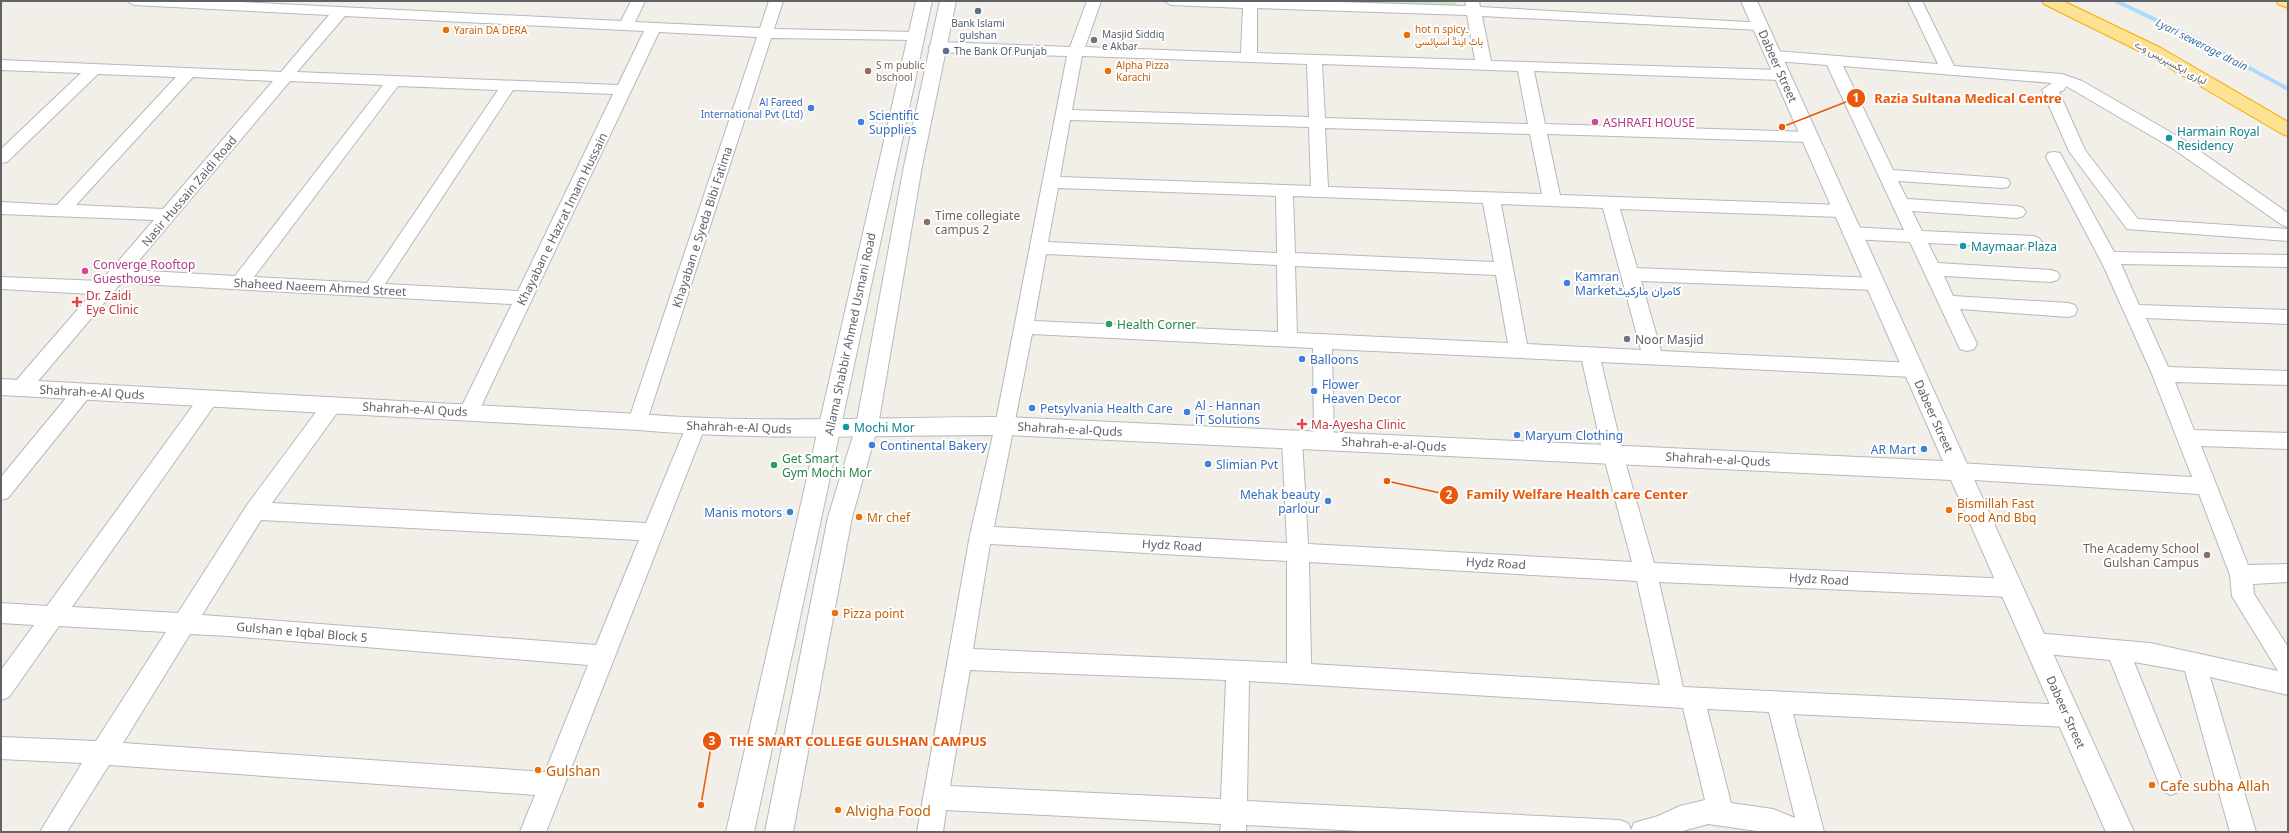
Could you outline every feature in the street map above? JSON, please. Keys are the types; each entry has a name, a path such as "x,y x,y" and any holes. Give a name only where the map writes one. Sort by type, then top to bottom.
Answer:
{"highway":[{"name":"لیاری ایکسپریس وے","path":"2050,1 2155,52 2288,130"},
{"path":"2284,1 2288,3"}],"street":[{"path":"134,1 335,8 766,33 916,36"},
{"path":"626,25 638,1"},
{"name":"Khayaban e Syeda Bibi Fatima","path":"638,422 776,1"},
{"name":"Allama Shabbir Ahmed Usmani Road","path":"740,832 924,1"},
{"path":"779,832 840,517 867,426 913,166 937,47 948,1"},
{"path":"930,832 981,535 1005,426 1075,53 1094,1"},
{"path":"1171,1 1473,6 1760,26"},
{"name":"Dabeer Street","path":"1749,1 1841,211 2120,832"},
{"path":"1915,1 1947,68"},
{"path":"1249,57 1250,2"},
{"path":"1473,6 1484,65"},
{"name":"Nasir Hussain Zaidi Road","path":"11,387 112,282 283,78 335,8"},
{"name":"Khayaban e Hazrat Imam Hussain","path":"469,412 654,26"},
{"path":"937,47 1075,53 1525,66 1778,65 1833,61 1947,68 2062,79 2076,84 2178,144 2288,221"},
{"path":"1314,60 1320,190"},
{"path":"1833,61 1967,344"},
{"path":"1525,66 1552,200"},
{"path":"2,67 95,68 283,78 624,90"},
{"path":"1,158 95,68"},
{"path":"61,211 189,72"},
{"path":"2062,79 2058,87 2050,90 2077,151 2133,225 2288,235"},
{"path":"240,282 394,81"},
{"path":"372,290 508,86"},
{"path":"1063,115 1809,137"},
{"path":"2054,157 2109,258 2162,374 2241,575 2243,596 2286,661"},
{"path":"1887,176 2002,183"},
{"path":"1051,182 1320,190 1841,211"},
{"path":"1284,189 1288,340"},
{"path":"1491,198 1519,351"},
{"path":"1610,202 1653,357"},
{"path":"1900,204 2017,212"},
{"path":"1,208 169,215"},
{"path":"1851,233 2033,242"},
{"path":"1038,248 1505,269"},
{"path":"2109,258 2288,261"},
{"path":"1932,269 2051,276"},
{"path":"1630,274 1875,284"},
{"name":"Shaheed Naeem Ahmed Street","path":"1,283 240,282 524,298"},
{"path":"1947,302 2068,310"},
{"path":"2134,311 2288,317"},
{"path":"1024,326 1913,370"},
{"path":"1322,341 1324,441"},
{"path":"1590,355 1613,454 1646,572 1683,697 1721,814"},
{"path":"2162,374 2288,378"},
{"name":"Shahrah-e-Al Quds","path":"11,387 469,412 638,422 695,427 829,429"},
{"path":"1,491 83,391"},
{"path":"1,689 208,398"},
{"path":"53,832 255,511 332,405"},
{"name":"Shahrah-e-al-Quds","path":"829,429 867,426 1005,426 1959,471"},
{"path":"533,832 695,427"},
{"path":"2187,438 2284,446"},
{"path":"1292,439 1298,551 1299,674"},
{"path":"1959,471 2206,486"},
{"path":"255,511 653,532"},
{"name":"Hydz Road","path":"981,535 1298,551 1646,572 2011,588"},
{"path":"2241,575 2288,572"},
{"name":"Gulshan e Iqbal Block 5","path":"1,613 185,624 603,656"},
{"path":"2035,643 2150,653 2288,684"},
{"path":"2118,650 2171,783"},
{"path":"960,659 1238,670 1683,697 2068,716"},
{"path":"2194,662 2243,832"},
{"path":"1233,822 1238,670"},
{"path":"1778,701 1811,832"},
{"path":"1,748 103,753 552,784"},
{"path":"936,797 1233,822 1619,832"},
{"path":"1643,832 1661,828 1680,818 1708,812 1773,821 1796,832"}],"green space":[{"path":"1260,1 1456,1 1457,6"}],"waterway":[{"name":"Lyari sewerage drain","path":"2116,1 2196,39 2288,89"}],"place":[{"name":"Bank lslami gulshan","path":"978,11"},
{"name":"Yarain DA DERA","path":"446,30"},
{"name":"hot n spicy۔ ہاٹ اینڈ اسپائسی","path":"1407,35"},
{"name":"Masjid Siddiq e Akbar","path":"1094,40"},
{"name":"The Bank Of Punjab","path":"946,51"},
{"name":"S m public bschool","path":"868,71"},
{"name":"Alpha Pizza Karachi","path":"1108,71"},
{"name":"Al Fareed International Pvt (Ltd)","path":"811,108"},
{"name":"Scientific Supplies","path":"861,122"},
{"name":"ASHRAFI HOUSE","path":"1595,122"},
{"name":"Razia Sultana Medical Centre","path":"1782,127"},
{"name":"Harmain Royal Residency","path":"2169,138"},
{"name":"Time collegiate campus 2","path":"927,222"},
{"name":"Maymaar Plaza","path":"1963,246"},
{"name":"Converge Rooftop Guesthouse","path":"85,271"},
{"name":"Kamran Marketکامران مارکیٹ","path":"1567,283"},
{"name":"Dr. Zaidi Eye Clinic","path":"77,302"},
{"name":"Health Corner","path":"1109,324"},
{"name":"Noor Masjid","path":"1627,339"},
{"name":"Balloons","path":"1302,359"},
{"name":"Flower Heaven Decor","path":"1314,391"},
{"name":"Petsylvania Health Care","path":"1032,408"},
{"name":"Al - Hannan iT Solutions","path":"1187,412"},
{"name":"Ma-Ayesha Clinic","path":"1302,424"},
{"name":"Mochi Mor","path":"846,427"},
{"name":"Maryum Clothing","path":"1517,435"},
{"name":"Continental Bakery","path":"872,445"},
{"name":"AR Mart","path":"1924,449"},
{"name":"Slimian Pvt","path":"1208,464"},
{"name":"Get Smart Gym Mochi Mor","path":"774,465"},
{"name":"Family Welfare Health care Center","path":"1387,481"},
{"name":"Mehak beauty parlour","path":"1328,501"},
{"name":"Bismillah Fast Food And Bbq","path":"1949,510"},
{"name":"Manis motors","path":"790,512"},
{"name":"Mr chef","path":"859,517"},
{"name":"The Academy School Gulshan Campus","path":"2207,555"},
{"name":"Pizza point","path":"835,613"},
{"name":"Gulshan","path":"538,770"},
{"name":"Cafe subha Allah","path":"2152,785"},
{"name":"THE SMART COLLEGE GULSHAN CAMPUS","path":"701,805"},
{"name":"Alvigha Food","path":"838,810"}]}
